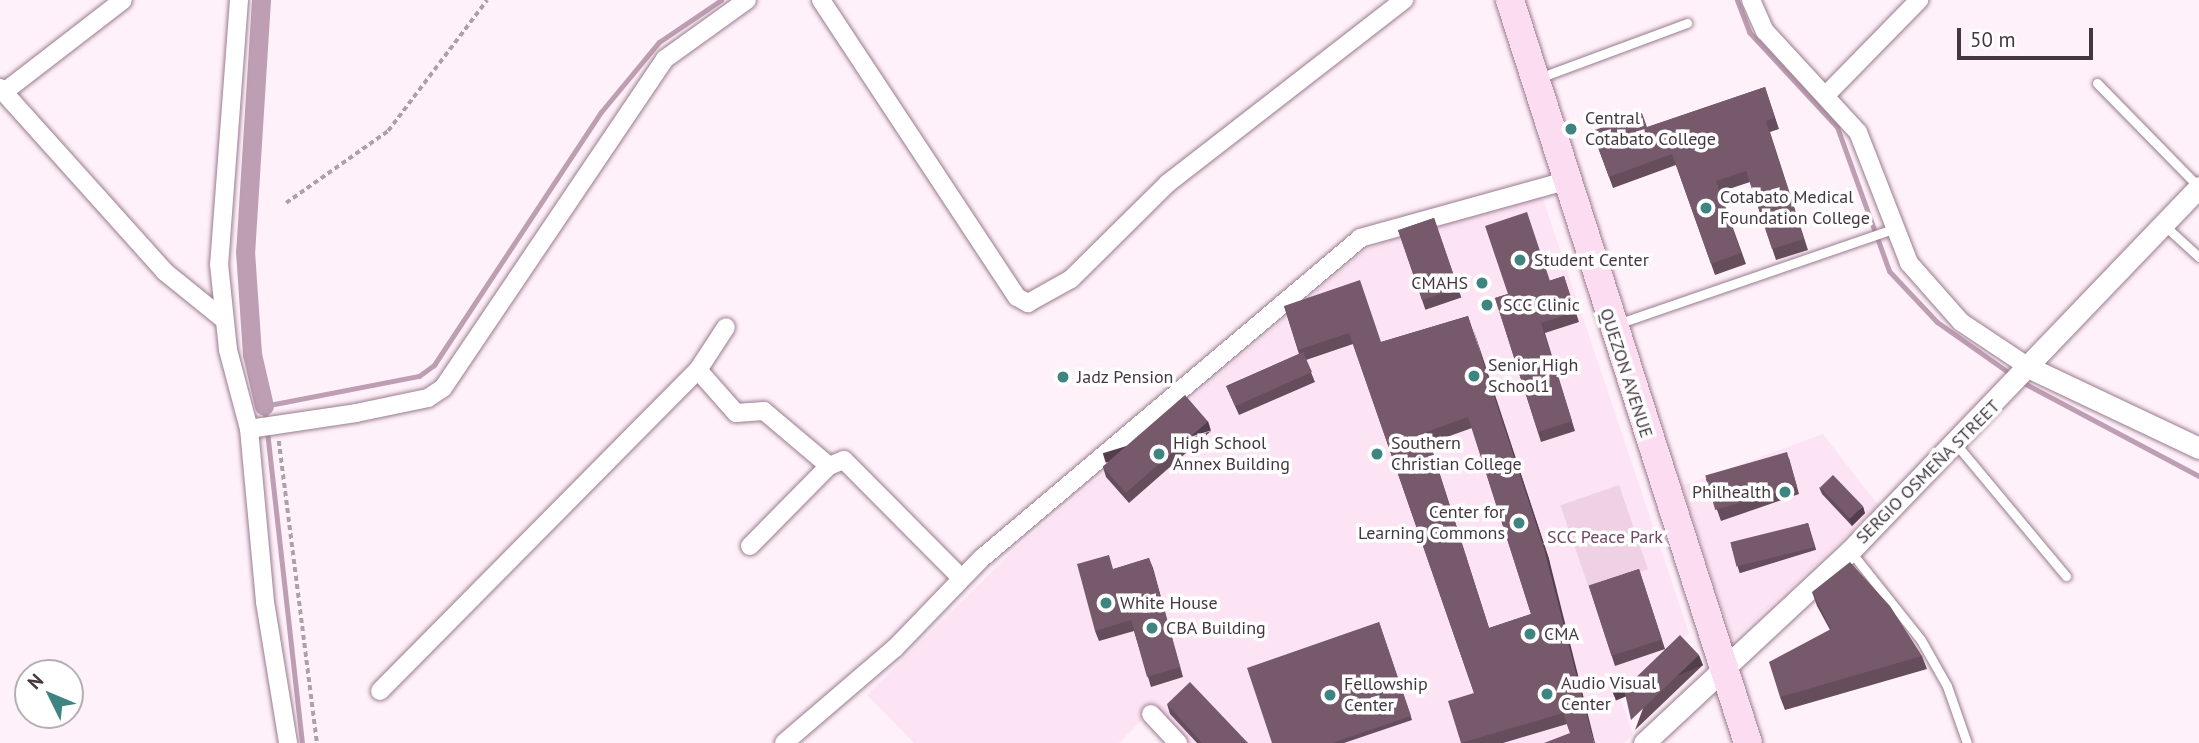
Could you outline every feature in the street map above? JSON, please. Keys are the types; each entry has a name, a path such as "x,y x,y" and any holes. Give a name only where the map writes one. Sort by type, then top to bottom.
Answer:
{"main road":[{"name":"QUEZON AVENUE","path":"1510,0 1612,326 1748,743"}],"street":[{"path":"123,0 2,90 164,272 223,319"},
{"path":"239,0 219,264 223,319 249,429 265,601 288,743"},
{"path":"249,429 428,398 454,379 665,59 747,0"},
{"path":"821,0 1017,297 1028,303 1071,279 1168,183 1404,0"},
{"path":"1751,0 1765,31 1827,94 1869,154 1888,231 1909,263 1961,322 2030,369 2199,448"},
{"path":"1827,94 1919,0"},
{"path":"784,743 895,648 961,578 1360,238 1566,181"},
{"name":"SERGIO OSMEÑA STREET","path":"1644,743 1850,551 2030,369 2199,187"},
{"path":"380,691 698,370 726,327"},
{"path":"698,370 736,413 764,411 829,466"},
{"path":"750,546 829,466 844,460 856,466 961,578"},
{"path":"1152,714 1178,743"}],"lane":[{"path":"1534,80 1687,23"},
{"path":"2096,83 2199,187"},
{"path":"2165,226 2199,257"},
{"path":"1612,326 1888,231"},
{"path":"1956,444 2066,576"},
{"path":"1850,551 1921,640 1947,686 1967,743"}],"path":[{"path":"286,203 388,131 487,0"},
{"path":"275,425 317,743"}],"shaded area":[{"name":"Southern Christian College","path":"1542,196 1689,633 1621,700 1633,734 1624,743 1185,743 1153,709 1119,743 914,743 867,695 1016,548 1364,251 1407,230"},
{"path":"1823,434 1879,506 1733,640 1682,486"}],"green space":[{"name":"SCC Peace Park","path":"1619,485 1648,569 1589,589 1560,505"}],"building":[{"path":"1765,87 1775,118 1766,121 1804,239 1772,249 1746,171 1716,181 1741,253 1711,264 1672,154 1609,177 1592,131 1642,113 1647,127"},
{"path":"1527,212 1550,281 1564,276 1575,312 1541,323 1572,421 1538,432 1495,298 1508,294 1485,226"},
{"path":"1434,218 1458,288 1422,300 1398,230"},
{"path":"1360,280 1381,342 1468,316 1544,548 1594,743 1544,743 1570,733 1563,713 1461,743 1448,701 1474,693 1349,333 1298,350 1284,306","holes":["1468,417 1531,614 1489,628 1426,432"]},
{"path":"1303,352 1312,372 1235,406 1226,386"},
{"name":"High School Annex Building","path":"1185,395 1208,421 1126,493 1103,467"},
{"path":"1787,452 1797,487 1715,510 1705,475"},
{"path":"1833,475 1863,506 1850,518 1820,488"},
{"path":"1808,523 1814,547 1736,567 1730,542"},
{"path":"1109,555 1113,569 1149,558 1180,667 1147,677 1131,620 1095,631 1077,564"},
{"path":"1850,562 1890,606 1922,656 1780,697 1769,662 1831,629 1812,592"},
{"path":"1639,569 1662,639 1611,656 1589,585"},
{"name":"Fellowship Center","path":"1379,622 1411,716 1332,743 1272,743 1247,668"},
{"path":"1680,635 1699,655 1631,720 1624,689"},
{"path":"1190,682 1248,743 1202,743 1167,704"}],"waterway":[{"path":"261,0 245,251 252,354 264,406"},
{"path":"302,743 264,406 419,376 434,365 601,112 659,42 721,0"},
{"path":"1737,0 1749,32 1837,127 1889,271 1937,322 2012,375"},
{"path":"2020,381 2199,476"}],"place":[{"name":"Central Cotabato College","path":"1571,129"},
{"name":"Cotabato Medical Foundation College","path":"1706,208"},
{"name":"Student Center","path":"1520,260"},
{"name":"CMAHS","path":"1482,283"},
{"name":"SCC Clinic","path":"1487,305"},
{"name":"Senior High School1","path":"1474,376"},
{"name":"Jadz Pension","path":"1063,377"},
{"name":"High School Annex Building","path":"1159,454"},
{"name":"Southern Christian College","path":"1377,454"},
{"name":"Philhealth","path":"1785,492"},
{"name":"Center for Learning Commons","path":"1519,523"},
{"name":"White House","path":"1106,603"},
{"name":"CBA Building","path":"1152,628"},
{"name":"CMA","path":"1530,634"},
{"name":"Audio Visual Center","path":"1547,694"},
{"name":"Fellowship Center","path":"1330,695"}]}
